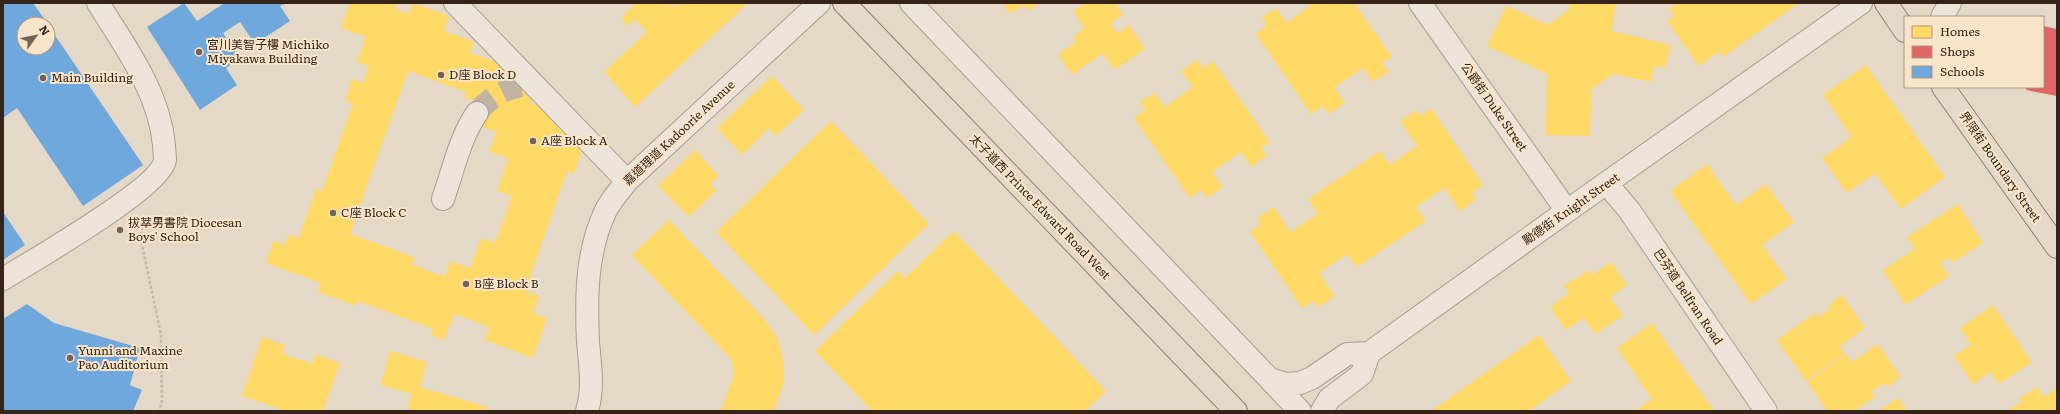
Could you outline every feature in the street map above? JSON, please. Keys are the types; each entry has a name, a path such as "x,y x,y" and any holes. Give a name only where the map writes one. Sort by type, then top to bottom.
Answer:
{"main road":[{"name":"太子道西 Prince Edward Road West","path":"844,3 1236,411"},
{"path":"1886,3 1904,30"},
{"name":"界限街 Boundary Street","path":"1945,89 2057,247"}],"street":[{"path":"3,279 134,195 156,175 165,161 163,133 154,104 140,70 98,3"},
{"path":"455,3 528,85 627,181"},
{"name":"嘉道理道 Kadoorie Avenue","path":"587,411 592,390 588,328 588,290 592,250 607,209 627,181 819,3"},
{"path":"911,3 1300,411"},
{"name":"公爵街 Duke Street","path":"1420,3 1567,211"},
{"name":"勵德街 Knight Street","path":"1369,353 1861,3"},
{"path":"1943,16 1950,3"},
{"path":"443,199 464,138 472,120 477,113"},
{"name":"巴芬道 Belfran Road","path":"1607,184 1629,210 1766,411"},
{"path":"1270,379 1286,384 1300,383 1312,378 1347,354 1369,353 1362,374 1329,399 1322,411"}],"path":[{"path":"143,187 141,240 161,335 162,401 159,411"}],"building: Homes":[{"path":"350,3 397,3 395,9 409,14 413,3 449,16 444,31 474,42 470,53 505,65 500,78 535,91 531,103 544,108 582,150 574,174 567,171 525,291 539,296 533,313 547,318 533,358 485,340 489,327 454,314 444,340 431,335 433,329 358,301 356,306 318,292 321,283 266,263 273,241 285,245 288,235 299,238 316,189 322,191 353,104 345,100 352,79 363,83 369,66 357,62 366,37 341,28","holes":["408,71 466,92 464,97 480,103 473,124 497,132 489,152 508,158 497,191 512,196 495,243 481,238 470,268 450,261 445,277 412,265 414,257 350,234"]},
{"path":"636,3 669,3 673,8 678,3 743,3 745,6 635,107 604,72 647,32 635,19 628,26 621,18"},
{"path":"1003,3 1040,3 1028,11 1024,5 1010,14"},
{"path":"1085,3 1115,3 1123,15 1110,24 1117,33 1129,25 1145,49 1114,70 1103,53 1072,75 1058,54 1076,42 1073,37 1084,28 1073,11"},
{"path":"1314,3 1354,3 1392,57 1382,63 1389,72 1373,82 1363,68 1334,88 1345,103 1329,114 1323,106 1311,114 1256,34 1267,25 1262,18 1276,8 1287,23"},
{"path":"1570,3 1616,3 1612,31 1671,45 1665,68 1654,66 1651,82 1613,74 1592,89 1590,136 1546,135 1547,74 1487,46 1506,6 1548,25 1569,10"},
{"path":"1674,3 1799,3 1723,57 1720,51 1699,66 1667,21 1674,16 1669,9 1675,5"},
{"path":"1197,60 1203,68 1213,61 1270,142 1261,148 1267,156 1251,167 1241,152 1212,172 1223,187 1207,198 1201,190 1190,198 1134,118 1145,110 1140,102 1154,93 1165,107 1193,87 1181,71"},
{"path":"1866,65 1945,177 1901,209 1875,173 1847,193 1822,158 1852,137 1823,95"},
{"path":"772,76 804,110 776,136 769,128 742,155 717,128"},
{"path":"1431,108 1483,185 1472,193 1476,200 1460,211 1444,188 1416,207 1426,221 1357,267 1347,254 1319,273 1335,296 1319,307 1314,301 1302,308 1250,232 1261,224 1257,218 1274,207 1290,232 1318,214 1308,199 1380,151 1390,165 1417,146 1400,121 1417,110 1421,116"},
{"path":"831,121 929,224 814,335 716,232"},
{"path":"695,150 719,176 710,184 717,190 689,217 658,186"},
{"path":"1707,164 1736,205 1766,184 1794,222 1762,245 1787,279 1751,304 1670,191"},
{"path":"1958,204 1983,243 1952,263 1949,257 1940,263 1949,276 1905,305 1883,270 1915,249 1907,237"},
{"path":"669,220 763,318 777,337 783,360 784,372 783,384 774,411 721,411 734,374 731,359 632,255"},
{"path":"954,231 1106,391 1085,411 872,411 815,351 898,271 905,278"},
{"path":"1611,262 1627,285 1610,297 1623,316 1595,334 1584,318 1566,330 1550,307 1569,294 1564,286 1589,270 1592,275"},
{"path":"1842,295 1865,328 1840,346 1845,354 1806,381 1777,340 1815,313 1818,317 1831,308 1828,305"},
{"path":"1993,305 2032,362 1999,384 1990,372 1973,384 1954,356 1971,345 1960,328"},
{"path":"1652,323 1714,411 1635,411 1652,399 1617,348"},
{"path":"1539,335 1571,381 1529,411 1431,411"},
{"path":"262,337 285,345 283,354 312,364 316,354 340,363 323,411 286,411 242,396"},
{"path":"1878,344 1901,377 1887,387 1884,383 1871,392 1875,397 1854,411 1828,411 1807,382 1846,354 1852,362"},
{"path":"390,351 427,362 420,387 487,407 486,411 414,411 408,407 412,394 381,385"},
{"path":"2037,387 2044,397 2057,388 2057,411 2008,411 2022,401 2019,399"},
{"path":"1898,398 1907,411 1879,411"}],"building: Shops":[{"path":"2044,26 2057,29 2057,96 2026,90 2027,88 2044,88"}],"building: Schools":[{"name":"Main Building","path":"3,3 33,3 42,16 16,16 16,56 56,56 56,37 143,165 83,206 17,108 3,118"},
{"name":"宮川美智子樓 Michiko Miyakawa Building","path":"184,3 197,21 223,4 222,3 286,3 280,6 290,21 255,44 240,22 223,33 240,59 226,68 237,85 200,110 147,27"},
{"path":"3,212 25,245 3,260"},
{"name":"Yunni and Maxine Pao Auditorium","path":"27,304 54,323 140,348 130,385 142,390 133,411 3,411 3,319"}],"tunnel":[{"path":"477,113 496,95 521,86"}],"place":[{"name":"宮川美智子樓 Michiko Miyakawa Building","path":"199,52"},
{"name":"D座 Block D","path":"441,75"},
{"name":"Main Building","path":"43,78"},
{"name":"A座 Block A","path":"533,141"},
{"name":"C座 Block C","path":"333,213"},
{"name":"拔萃男書院 Diocesan Boys' School","path":"120,230"},
{"name":"B座 Block B","path":"466,284"},
{"name":"Yunni and Maxine Pao Auditorium","path":"70,358"}]}
